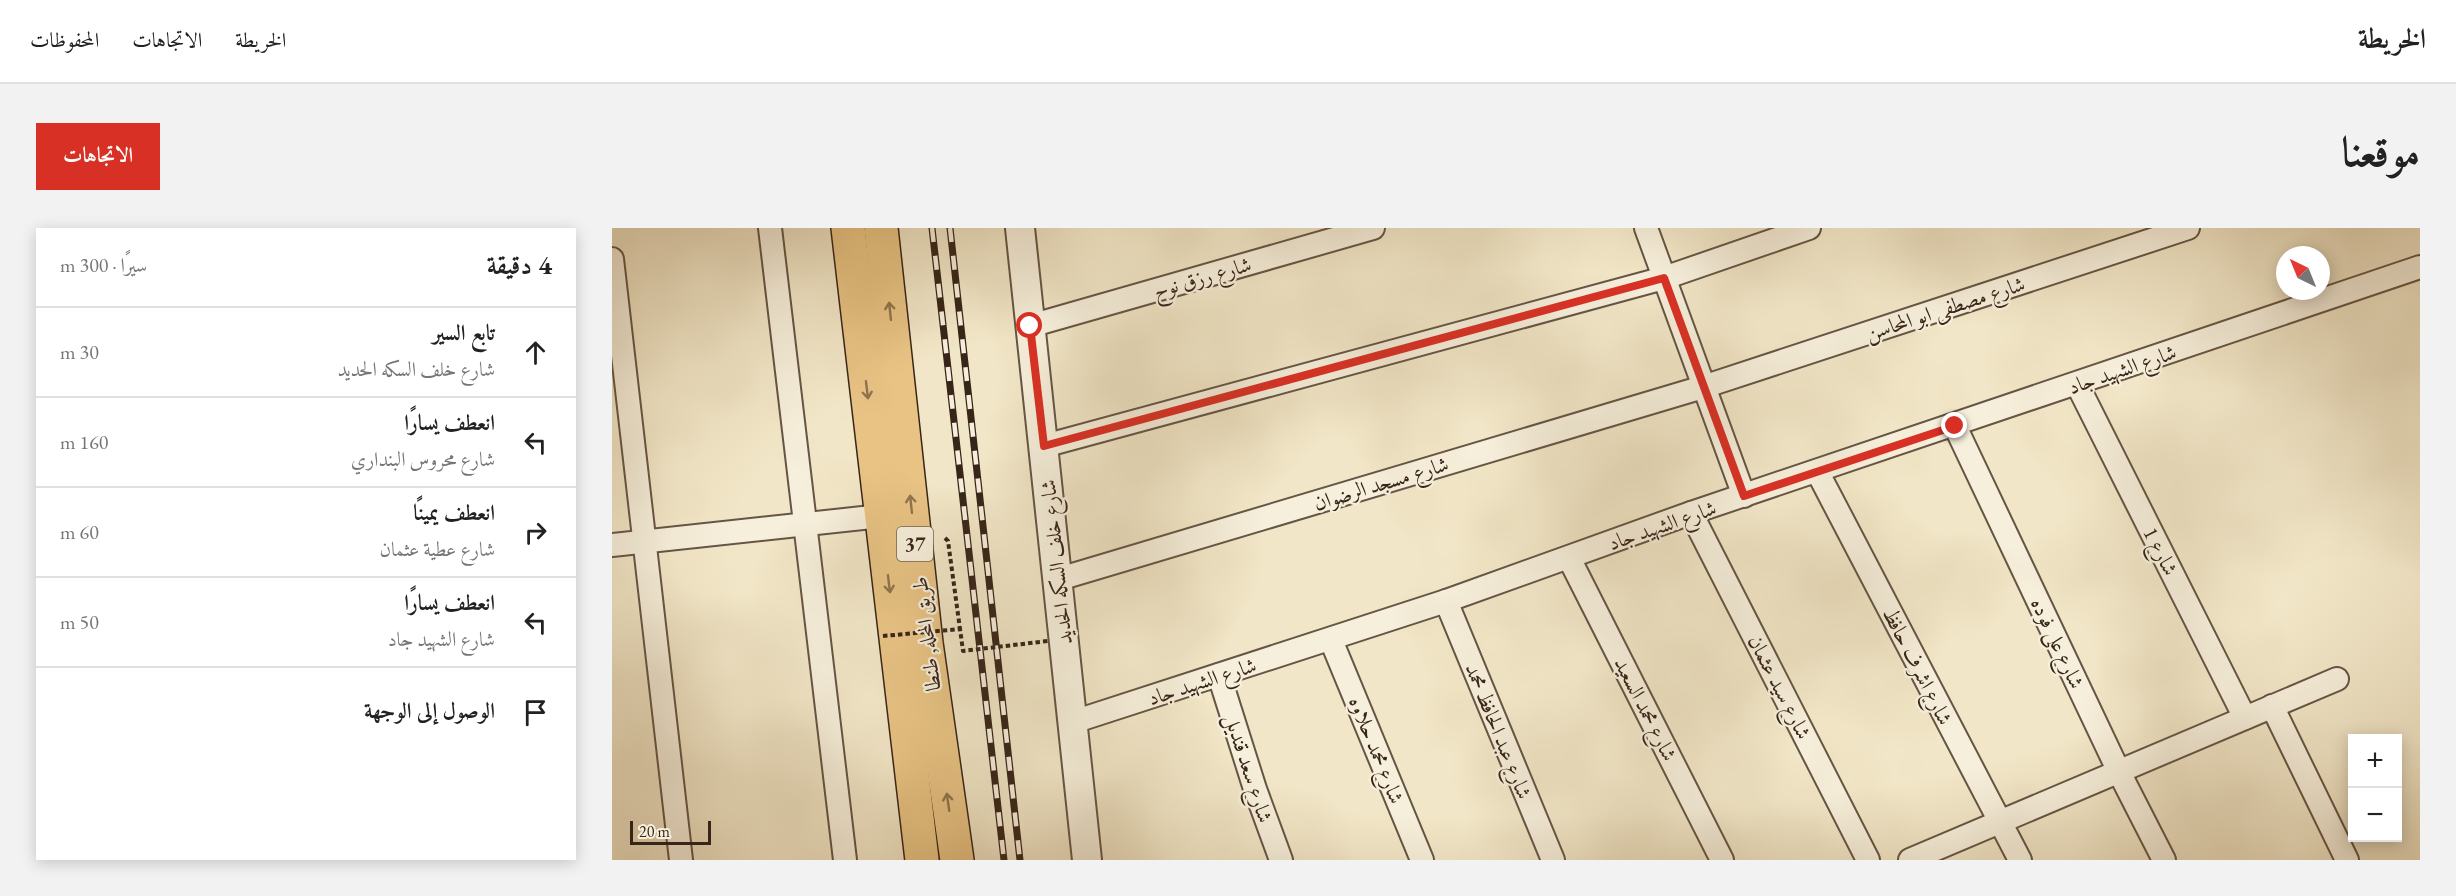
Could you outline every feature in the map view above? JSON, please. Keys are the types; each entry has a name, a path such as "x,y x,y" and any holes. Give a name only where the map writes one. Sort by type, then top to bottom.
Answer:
{"main road":[{"name":"طريق المحله, طنطا","path":"848,228 921,860"},
{"name":"طريق المحله, طنطا","path":"881,228 926,643 957,860"}],"street":[{"path":"770,228 841,860"},
{"name":"شارع خلف السكه الحديد","path":"1020,228 1087,860"},
{"name":"شارع رزق نوح","path":"1030,326 1373,228"},
{"path":"1646,228 1744,496"},
{"path":"1044,446 1664,278 1809,228"},
{"name":"شارع مصطفى ابو المحاسن","path":"1703,387 2188,228"},
{"path":"612,259 681,860"},
{"name":"شارع الشهيد جاد","path":"1073,722 1331,640 1569,558 1691,513 1955,426 2420,267"},
{"name":"شارع 1","path":"2077,384 2245,718"},
{"name":"شارع مسجد الرضوان","path":"1059,579 1703,387"},
{"name":"شارع على فوده","path":"1955,426 2119,772 2164,860"},
{"name":"شارع اشرف حافظ","path":"1817,471 2020,860"},
{"name":"شارع سيد عثمان","path":"1691,513 1868,860"},
{"path":"612,545 881,516"},
{"name":"شارع محمد السعيد","path":"1569,558 1722,860"},
{"name":"شارع عبد الحافظ محمد","path":"1446,601 1552,860"},
{"name":"شارع محمد حلاوه","path":"1331,640 1422,860"},
{"name":"شارع سعد قنديل","path":"1219,675 1255,789 1281,860"},
{"path":"1910,860 2337,679"},
{"path":"2272,706 2347,860"}],"path":[{"path":"951,565 963,651 1048,640"},
{"path":"883,636 960,629"}],"railway":[{"path":"932,228 1004,860"},
{"path":"950,228 1020,860"}],"route":[{"path":"1030,326 1044,446 1664,278 1744,496 1955,426"}]}
